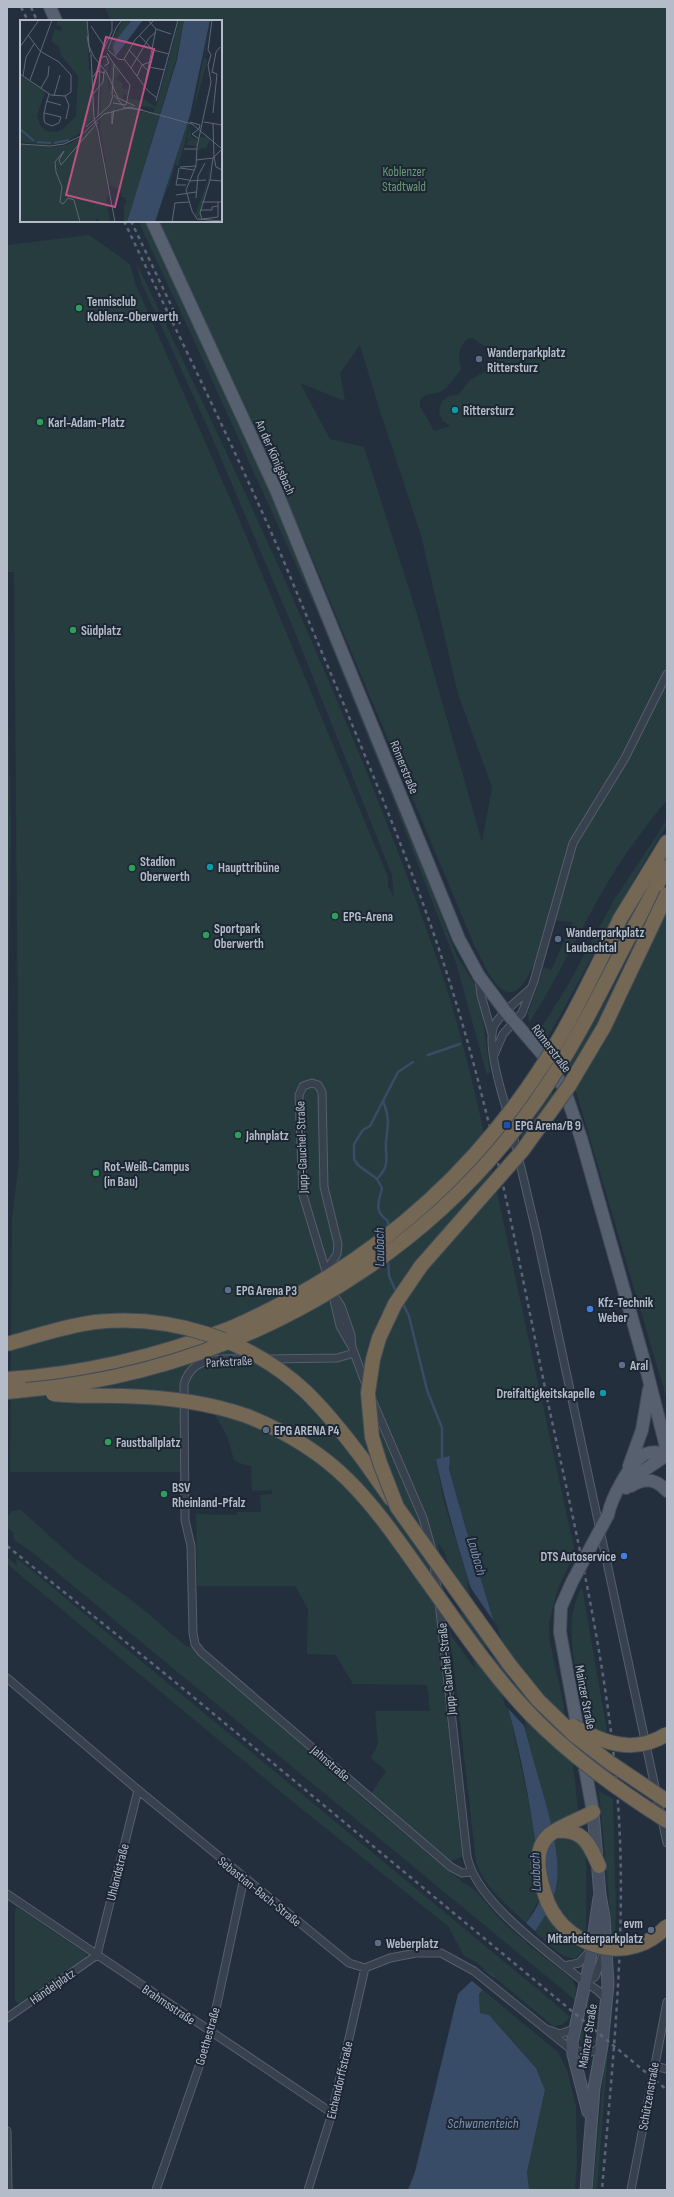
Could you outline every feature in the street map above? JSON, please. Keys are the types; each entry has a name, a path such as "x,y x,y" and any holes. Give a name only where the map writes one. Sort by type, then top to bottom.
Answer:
{"highway":[{"path":"7,1378 59,1374 112,1365 214,1335 257,1317 302,1294 347,1266 398,1229 456,1175 500,1125 529,1086 560,1037 620,919 667,842"},
{"path":"7,1392 74,1385 122,1376 167,1364 222,1346 312,1303 364,1270 408,1237 442,1209 486,1164 537,1100 588,1016 645,905 667,867"},
{"path":"397,1507 376,1452 368,1406 373,1359 385,1324 395,1304 421,1266 522,1151 569,1086 604,1027 667,894"},
{"path":"7,1344 78,1325 114,1321 177,1326 221,1339 265,1361 304,1390 345,1435 509,1664 538,1700 590,1749 667,1801"},
{"path":"26,1390 65,1395 151,1397 199,1403 233,1412 264,1423 309,1447 346,1477 372,1505 488,1664 529,1713 561,1744 651,1811 667,1821"},
{"path":"555,1717 595,1738 613,1745 642,1744 667,1734"},
{"path":"651,1811 667,1830"},
{"path":"593,1812 556,1831 544,1841 539,1856 539,1871 544,1892 551,1910 567,1931 588,1944 615,1950 642,1944 655,1937 667,1926"},
{"path":"556,1831 573,1832 581,1836 589,1845 599,1866"}],"main road":[{"path":"50,7 56,20"},
{"name":"An der Königsbach","path":"152,222 276,490 367,709"},
{"name":"Römerstraße","path":"367,709 436,885 459,939 479,976 555,1073 567,1097 583,1145 667,1450"},
{"path":"628,1473 642,1430 650,1384"},
{"name":"Mainzer Straße","path":"608,1515 611,1505 628,1473 637,1461 646,1454 655,1452 667,1455"},
{"name":"Mainzer Straße","path":"593,1812 560,1632 561,1607 572,1582 608,1515 623,1491 637,1475 667,1455"},
{"path":"623,1491 640,1481 649,1480 658,1483 667,1491"}],"street":[{"path":"494,1055 503,1034 523,1010 531,988 573,843 625,758 667,674"},
{"path":"479,976 481,995 492,1034 498,1079 536,1231 667,1843"},
{"path":"492,1034 495,1025 506,1012 531,988"},
{"name":"Jupp-Gauchel-Straße","path":"326,1271 337,1254 338,1240 328,1209 324,1187 322,1096 318,1085 312,1083 303,1086 299,1091 302,1191 307,1214 333,1294 334,1308 340,1326 353,1350 423,1518 431,1545 468,1856 472,1872 488,1896 518,1925 564,1966 597,1990 607,2002"},
{"name":"Parkstraße","path":"195,1644 193,1633 191,1546 185,1520 183,1396 184,1384 189,1371 197,1363 208,1360 337,1358 353,1350"},
{"name":"Jahnstraße","path":"195,1644 201,1652 451,1867 462,1873 472,1872"},
{"name":"Sebastian-Bach-Straße","path":"7,1678 244,1878 349,1963 365,1968"},
{"name":"Uhlandstraße","path":"97,1955 138,1790"},
{"name":"Mainzer Straße","path":"586,2190 595,2078 602,2045 607,2002 604,1917 600,1895 599,1866 593,1812"},
{"name":"Goethestraße","path":"156,2190 211,2032 244,1878"},
{"name":"Brahmsstraße","path":"7,1894 332,2113"},
{"name":"Mainzer Straße","path":"591,2130 584,2090 573,2049 574,2029 586,1983 594,1920 600,1895"},
{"name":"Mainzer Straße","path":"586,1983 595,1977 606,1946"},
{"path":"564,1966 583,1960 591,1949"},
{"path":"365,1968 390,1958 416,1952 441,1954 474,1971 538,2024 573,2049 589,2053 602,2045"},
{"name":"Händelplatz","path":"7,2018 97,1955"},
{"name":"Eichendorffstraße","path":"308,2190 332,2113 365,1968"},
{"name":"Schützenstraße","path":"631,2190 667,2002"},
{"path":"538,2024 560,2034 574,2029"},
{"path":"654,2066 667,2069"},
{"path":"7,2131 9,2189"}],"green space":[{"name":"Koblenzer Stadtwald","path":"105,7 667,7 667,800 619,864 529,1023 528,1014 544,967 551,970 573,922 547,920 532,968 525,981 518,989 509,992 499,987 495,983 475,947 307,546 155,222 222,222 222,20 111,20","holes":["472,338 499,355 498,364 470,380 458,395 447,397 442,402 439,413 443,421 450,426 434,431 420,406 420,400 422,397 440,392 446,388 461,370 459,357 460,350 467,339","360,345 378,405 421,535 458,694 492,787 482,842 417,614 364,447 330,439 300,383 345,401 340,373"]},
{"path":"138,222 146,222 156,241 273,496 409,831 457,956 479,991 490,1072 487,1075 456,963 394,802 316,609"},
{"name":"Sportpark Oberwerth","path":"89,235 130,264 135,283 237,514 388,877 388,886 394,897 392,875 294,630 208,428 141,282 136,262 296,605 369,779 404,867 436,956 457,1023 475,1092 575,1552 557,1591 549,1623 550,1642 563,1702 575,1781 581,1836 586,1850 586,1934 572,1924 562,1938 583,1950 576,1958 570,1958 559,1953 535,1932 550,1906 557,1881 550,1828 531,1750 449,1469 449,1457 436,1460 444,1502 510,1715 532,1817 542,1876 541,1896 526,1923 490,1888 476,1862 452,1651 440,1653 462,1857 451,1861 371,1794 386,1771 371,1758 378,1744 375,1711 430,1711 427,1685 353,1684 336,1655 307,1654 308,1609 295,1586 197,1586 196,1514 236,1515 237,1512 261,1512 260,1495 272,1494 272,1490 252,1491 251,1466 234,1460 227,1436 214,1413 180,1407 180,1472 10,1472 12,1219 19,1160 14,572 7,572 7,245","holes":["382,1312 388,1331 374,1384 365,1358 372,1334","438,1543 445,1553 476,1670 450,1634"]},
{"path":"7,667 11,828 7,1095"},
{"path":"667,820 667,825 635,878 545,1042 538,1033 568,985 614,900"},
{"path":"667,910 667,1400 575,1088 623,1006"},
{"path":"642,930 606,1008 569,1071 567,1067 602,1007"},
{"path":"552,1091 554,1095 522,1138 520,1133"},
{"path":"21,1510 74,1558 139,1606 186,1646 193,1648 376,1810 461,1881 475,1890 501,1920 530,1946 572,1979 576,1988 575,2000 32,1552 14,1540 13,1532 7,1528 7,1518 12,1511"},
{"path":"7,1557 17,1566 16,1558 30,1569 570,2017 565,2023 558,2026 553,2026 476,1962 464,1956 448,1926 298,1806 7,1564"},
{"path":"582,1587 608,1737 589,1728 577,1675 572,1638 572,1620 575,1603"},
{"path":"599,1791 613,1799 616,1913 615,1943 611,1942 609,1898"},
{"path":"17,1907 87,1954 85,1959 19,2004 15,2000 15,1910"},
{"path":"483,1990 558,2052 567,2070 576,2106 577,2163 575,2190 529,2190 527,2172 545,2090 536,2068 489,2015 480,2013 479,1994"},
{"path":"589,2003 594,2004 601,2009 601,2022 583,2006"},
{"path":"579,2025 598,2041 587,2046 583,2044 578,2037"},
{"path":"606,2047 608,2049 597,2190 593,2190"}],"water":[{"path":"450,1456 449,1469 524,1725 554,1838 558,1868 553,1898 542,1921 526,1943 517,1934 537,1907 541,1896 543,1882 541,1868 514,1730 443,1491 436,1459"},
{"name":"Schwanenteich","path":"484,1969 495,1977 479,1994 480,2013 489,2015 536,2068 545,2090 527,2172 529,2190 408,2190 415,2172 458,1994"}],"pier":[{"path":"466,1581 497,1626 514,1684 487,1649"},
{"path":"488,1651 515,1687 527,1729 505,1705"},
{"path":"525,1922 537,1933 528,1944 515,1933"},
{"path":"482,1968 496,1979 484,1991 471,1980"}],"waterway":[{"name":"Laubach","path":"428,1055 460,1044"},
{"name":"Laubach","path":"388,1228 388,1221 380,1214 378,1206 382,1188 377,1179 358,1165 354,1159 354,1144 363,1130 370,1126 398,1072 413,1062"},
{"name":"Laubach","path":"377,1179 386,1165 388,1121 387,1112 383,1101"},
{"name":"Laubach","path":"388,1259 389,1276 397,1294"},
{"name":"Laubach","path":"402,1302 409,1316 427,1390 442,1428 442,1460"}],"railway":[{"path":"21,7 28,20"},
{"path":"31,7 37,20"},
{"path":"124,222 282,557 385,804 437,944 480,1086 517,1249 582,1563 601,1665 615,1767 621,1865 621,1912 614,2051 602,2190"},
{"path":"131,222 180,324"},
{"path":"7,1546 180,1686 667,2090"}],"place":[{"name":"Tennisclub Koblenz-Oberwerth","path":"79,308"},
{"name":"Wanderparkplatz Rittersturz","path":"479,359"},
{"name":"Rittersturz","path":"455,410"},
{"name":"Karl-Adam-Platz","path":"40,422"},
{"name":"Südplatz","path":"73,630"},
{"name":"Haupttribüne","path":"210,867"},
{"name":"Stadion Oberwerth","path":"132,868"},
{"name":"EPG-Arena","path":"335,916"},
{"name":"Sportpark Oberwerth","path":"206,935"},
{"name":"Wanderparkplatz Laubachtal","path":"558,939"},
{"name":"EPG Arena/B 9","path":"507,1125"},
{"name":"Jahnplatz","path":"238,1135"},
{"name":"Rot-Weiß-Campus (in Bau)","path":"96,1173"},
{"name":"EPG Arena P3","path":"228,1290"},
{"name":"Kfz-Technik Weber","path":"590,1309"},
{"name":"Aral","path":"622,1365"},
{"name":"Dreifaltigkeitskapelle","path":"603,1393"},
{"name":"EPG ARENA P4","path":"266,1430"},
{"name":"Faustballplatz","path":"108,1442"},
{"name":"BSV Rheinland-Pfalz","path":"164,1494"},
{"name":"DTS Autoservice","path":"624,1556"},
{"name":"evm Mitarbeiterparkplatz","path":"651,1930"},
{"name":"Weberplatz","path":"378,1943"}]}
